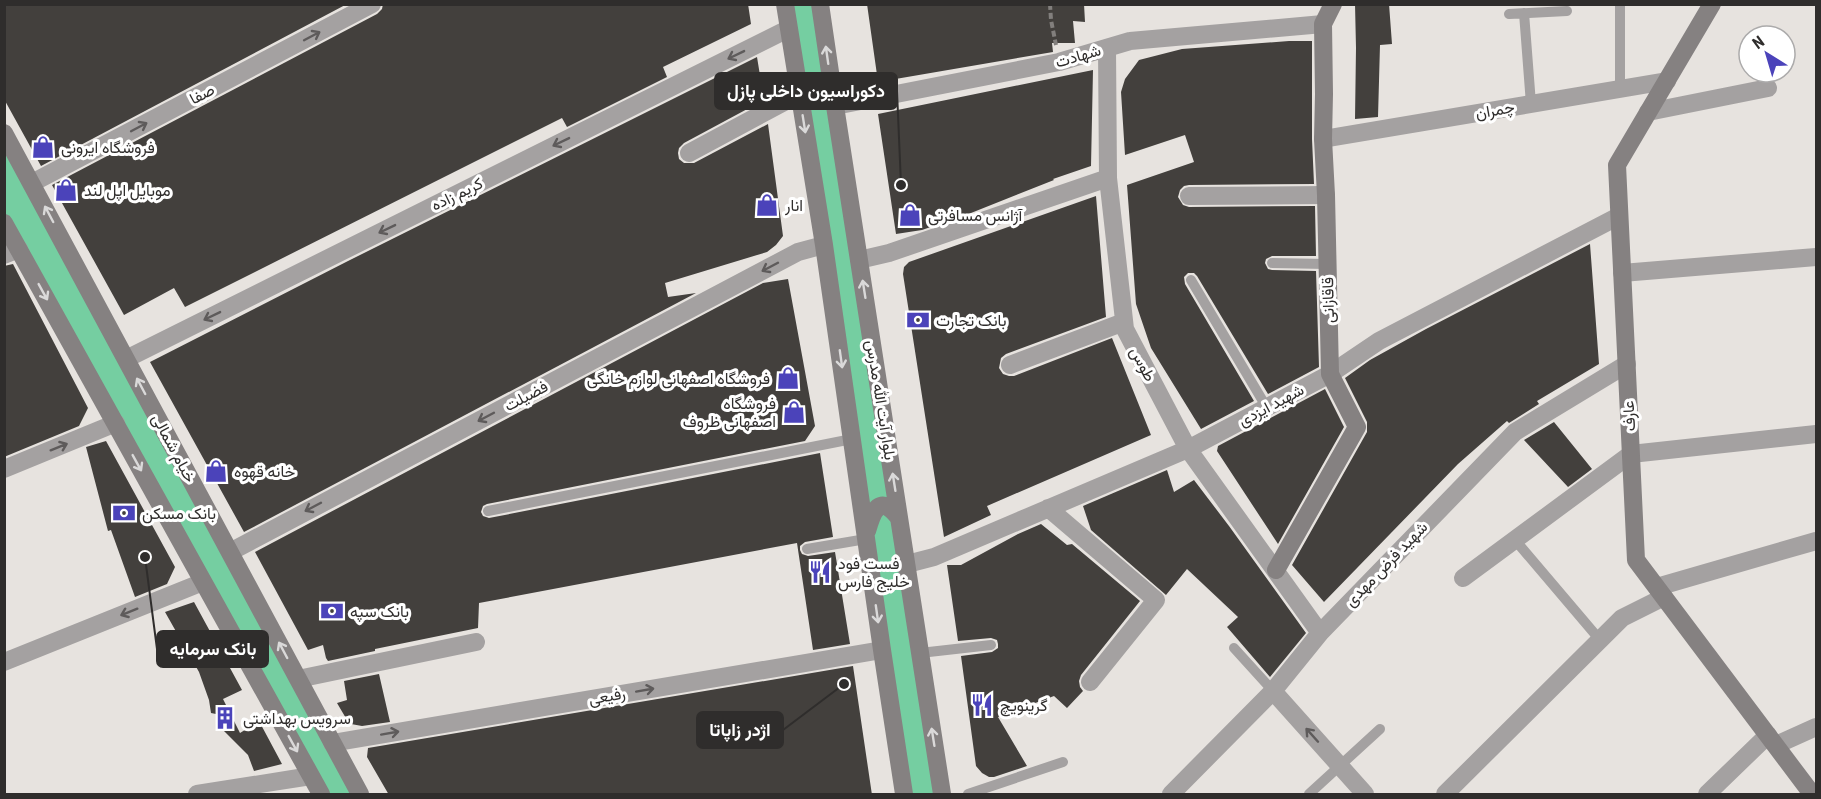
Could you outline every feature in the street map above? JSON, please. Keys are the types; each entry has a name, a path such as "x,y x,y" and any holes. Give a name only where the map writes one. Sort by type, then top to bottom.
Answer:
{"main road":[{"name":"بلوار آیت الله مدرس","path":"785,4 824,245 904,795"},
{"name":"بلوار آیت الله مدرس","path":"820,4 942,795"},
{"name":"قاقازانی","path":"1276,570 1357,427 1330,374 1323,139 1323,24 1333,4"},
{"name":"عارف","path":"1712,4 1617,165 1636,560 1812,795"},
{"name":"خیام شمالی","path":"4,133 360,795"},
{"path":"4,223 12,252 116,423 321,795"},
{"path":"866,537 871,517 877,507 883,504 888,506 899,518"}],"street":[{"name":"صفا","path":"32,183 372,4"},
{"name":"شهادت","path":"835,106 1059,62 1130,41 1323,24"},
{"name":"کریم زاده","path":"126,359 788,29"},
{"name":"طوس","path":"1107,48 1108,178 1125,329 1188,449 1320,633"},
{"name":"چمران","path":"1323,139 1667,81"},
{"path":"1648,112 1768,88"},
{"path":"689,153 799,94"},
{"path":"859,260 889,253 1108,178"},
{"path":"1189,196 1326,195"},
{"name":"شهید ایزدی","path":"907,564 934,557 1188,449 1330,374 1379,341 1619,216"},
{"name":"فضیلت","path":"230,552 798,252 824,245"},
{"path":"1622,273 1816,257"},
{"path":"1010,365 1124,322"},
{"name":"شهید فرض مهدی","path":"1172,795 1273,691 1320,633 1515,432 1627,364"},
{"path":"4,469 116,423"},
{"path":"1463,578 1631,454 1816,434"},
{"path":"1048,508 1156,600 1090,682"},
{"path":"1445,795 1622,618 1660,592 1816,541"},
{"path":"4,662 203,582"},
{"path":"298,678 476,642"},
{"name":"رفیعی","path":"332,743 882,650"},
{"path":"1273,691 1365,795"},
{"path":"1707,795 1772,740 1816,727"},
{"path":"197,795 311,776"}],"lane":[{"path":"1620,4 1620,89"},
{"path":"1509,14 1567,11"},
{"path":"1524,13 1531,104"},
{"path":"1272,263 1327,264"},
{"path":"1191,280 1267,408"},
{"path":"488,511 852,439"},
{"path":"807,549 866,537"},
{"path":"1515,540 1600,640"},
{"path":"920,653 991,645"},
{"path":"1234,648 1273,691"},
{"path":"1309,795 1380,729"},
{"path":"968,795 1063,762"}],"path":[{"path":"1050,4 1059,62"}],"green space":[{"path":"785,5 820,5 942,794 904,794"},
{"path":"4,133 360,794 321,794 5,223"}],"building":[{"path":"4,4 347,4 41,166 4,99"},
{"path":"383,4 748,4 751,24 663,67 667,77 567,127 562,118 185,307 174,288 124,315 52,185 377,14"},
{"path":"867,4 1084,4 1085,22 1073,21 1075,43 1052,43 1053,52 878,82"},
{"path":"1355,4 1389,4 1392,44 1380,45 1378,117 1355,119"},
{"path":"1312,41 1314,184 1189,185 1180,190 1178,197 1183,205 1189,207 1315,206 1316,256 1272,256 1266,259 1265,263 1268,269 1272,270 1316,271 1319,367 1268,394 1197,276 1194,273 1188,273 1184,277 1185,284 1254,401 1201,429 1151,348 1136,304 1127,185 1194,162 1185,135 1125,155 1121,92 1125,79 1139,60 1182,49"},
{"path":"757,57 764,100 684,143 678,153 679,159 684,163 694,163 768,124 783,236 776,245 767,252 665,283 668,297 696,293 244,532 150,362"},
{"path":"1093,70 1091,166 971,213 922,230 896,234 878,114"},
{"path":"1096,196 1106,317 1006,354 1001,358 999,368 1003,374 1014,376 1112,338 1151,435 987,506 991,515 944,537 903,274 904,267 909,262"},
{"path":"1590,244 1599,364 1537,401 1539,404 1509,423 1507,421 1458,464 1324,602 1292,565 1367,432 1367,422 1345,378 1370,360 1426,329"},
{"path":"13,264 88,408 79,426 4,457 4,266"},
{"path":"788,279 815,426 805,441 487,504 483,506 481,512 483,516 489,518 820,453 833,537 805,542 800,546 800,550 802,554 808,556 835,552 850,644 813,650 797,543 479,603 478,628 375,649 375,651 328,661 323,645 308,650 255,552 763,283"},
{"path":"1325,389 1344,427 1278,544 1217,451 1218,446"},
{"path":"1554,422 1592,469 1568,487 1524,440"},
{"path":"106,441 175,567 167,584 135,597 111,530 108,531 86,447"},
{"path":"1167,470 1174,492 1194,480 1306,633 1270,677 1227,627 1238,617 1187,569 1166,595 1091,530 1083,506"},
{"path":"1041,524 1067,545 1072,544 1140,601 1081,675 1079,681 1083,691 1067,708 1054,696 998,717 1027,766 989,777 976,766 961,656 992,652 998,648 998,644 997,640 991,638 958,641 947,565 961,565"},
{"path":"194,602 242,690 223,699 240,733 259,721 282,764 254,771 248,755 216,723 216,714 211,713 199,672 165,612"},
{"path":"853,666 872,795 389,795 367,757 368,748"},
{"path":"379,674 390,722 362,726 351,724 337,703 347,700 344,681"}],"place":[{"name":"فروشگاه ایرونی","path":"43,147"},
{"name":"دکوراسیون داخلی پازل","path":"901,185"},
{"name":"موبایل اپل لند","path":"66,190"},
{"name":"انار","path":"767,205"},
{"name":"آژانس مسافرتی","path":"910,215"},
{"name":"بانک تجارت","path":"918,320"},
{"name":"فروشگاه اصفهانی لوازم خانگی","path":"788,378"},
{"name":"فروشگاه اصفهانی ظروف","path":"794,412"},
{"name":"خانه قهوه","path":"216,471"},
{"name":"بانک مسکن","path":"124,513"},
{"name":"بانک سرمایه","path":"145,557"},
{"name":"فست فود خلیج فارس","path":"820,572"},
{"name":"بانک سپه","path":"332,611"},
{"name":"اژدر زاپاتا","path":"844,684"},
{"name":"گرینویچ","path":"982,705"},
{"name":"سرویس بهداشتی","path":"225,718"}]}
